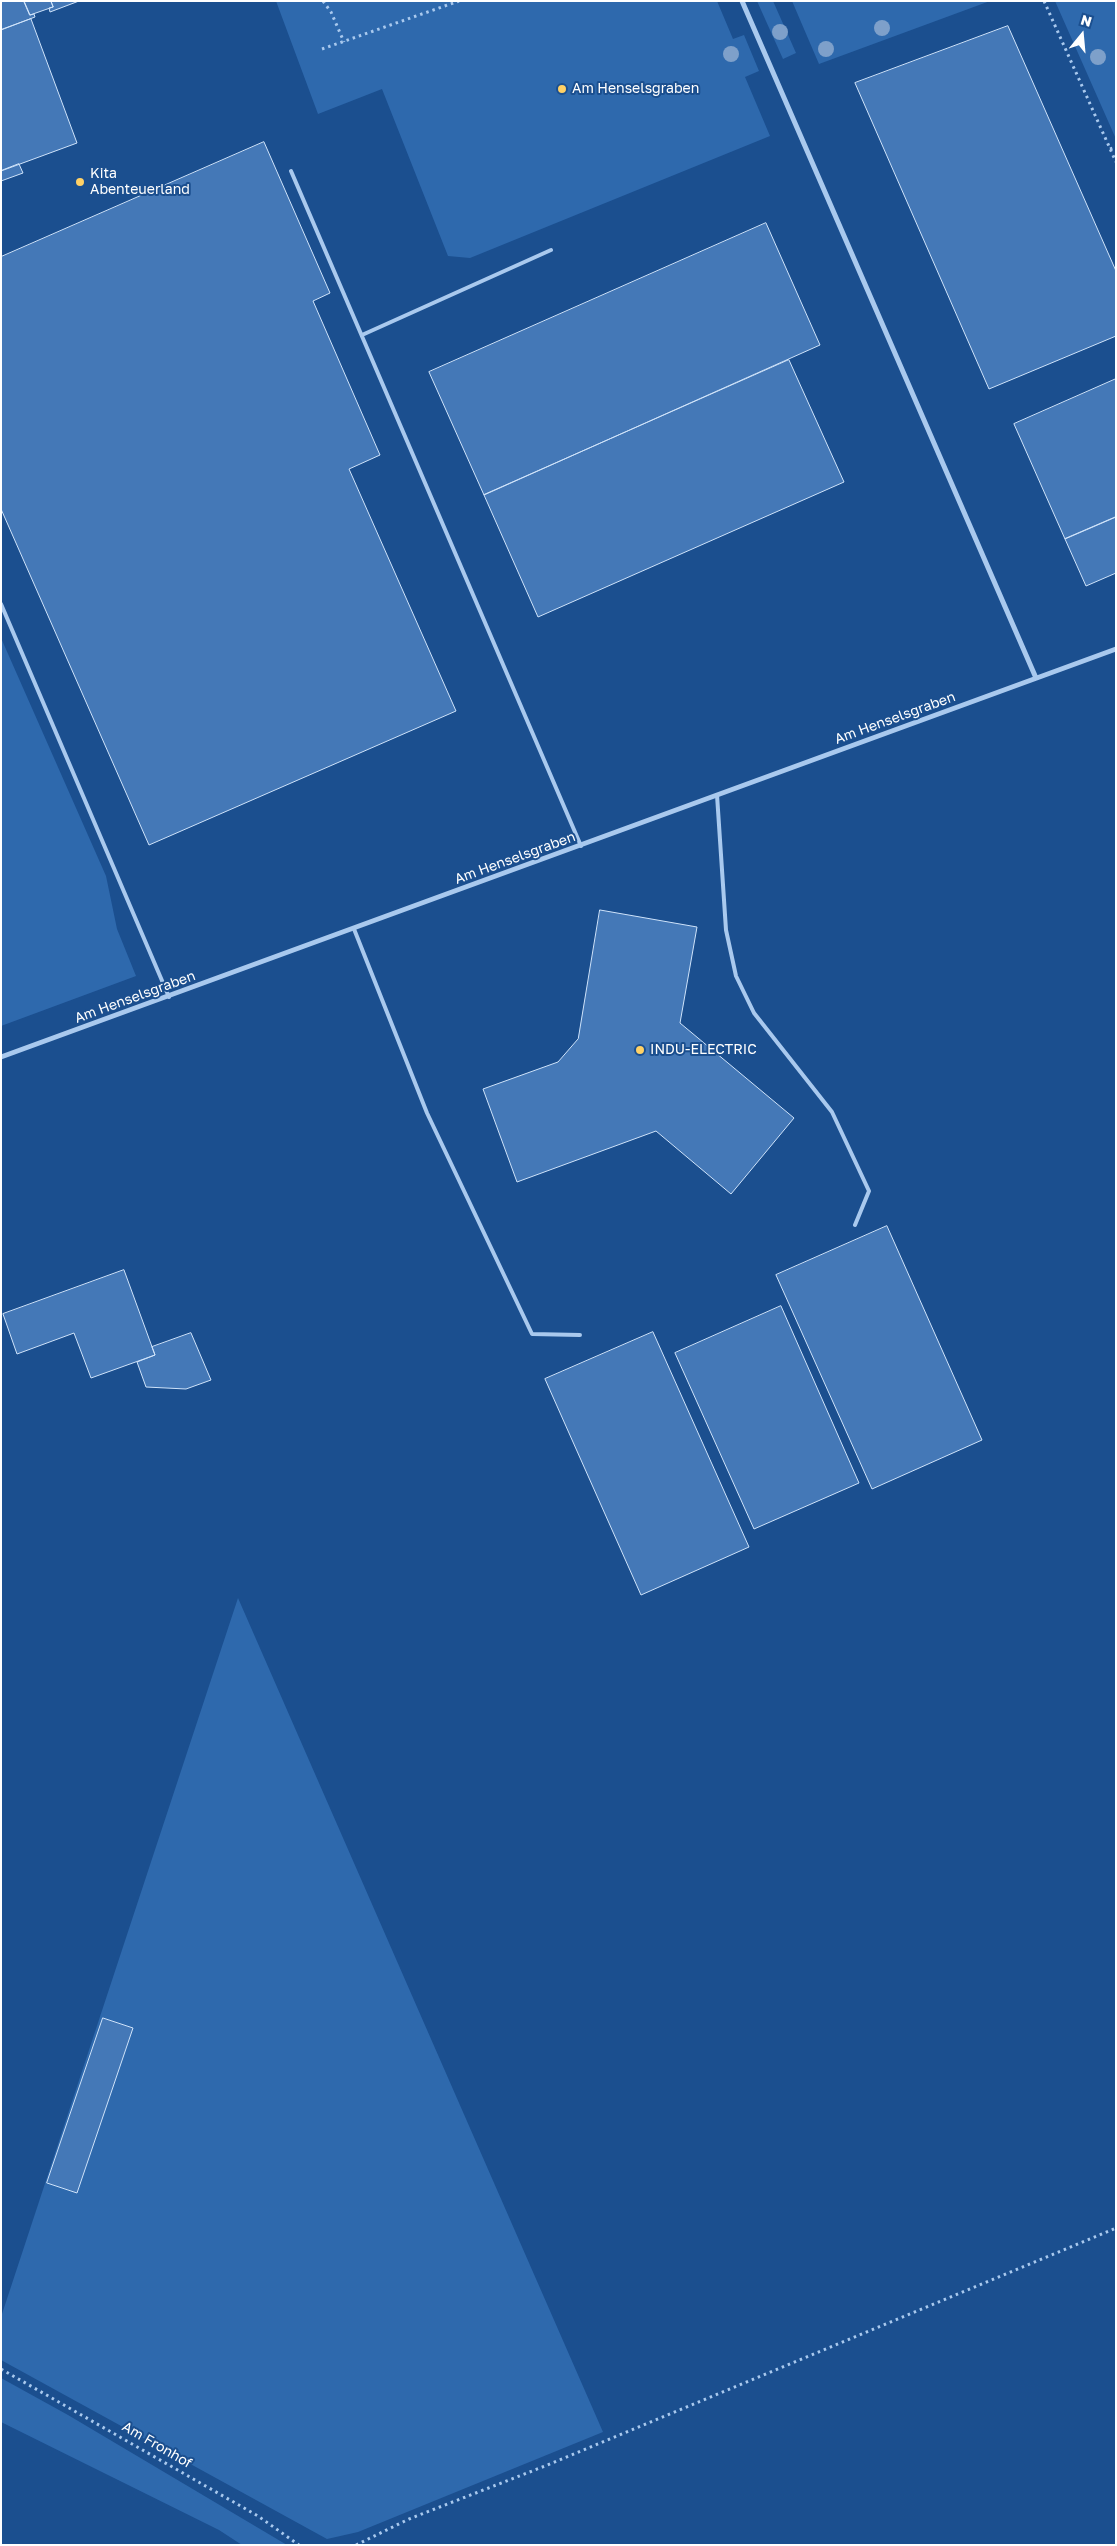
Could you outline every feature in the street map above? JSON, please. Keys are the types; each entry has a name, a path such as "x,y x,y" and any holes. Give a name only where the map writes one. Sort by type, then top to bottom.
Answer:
{"street":[{"path":"742,1 1036,678"},
{"name":"Am Henselsgraben","path":"1,1057 1116,650"}],"lane":[{"path":"291,171 580,846"},
{"path":"362,336 552,250"},
{"path":"1,604 169,996"},
{"path":"717,795 726,930 736,976 754,1013 832,1112 869,1191 855,1225"},
{"path":"354,929 427,1113 532,1334 580,1335"}],"path":[{"path":"323,1 331,12 344,42"},
{"path":"322,49 459,1"},
{"path":"1044,1 1116,162"},
{"path":"1110,149 1116,147"},
{"path":"356,2545 408,2519 554,2462 1116,2228"},
{"name":"Am Fronhof","path":"1,2369 258,2516 299,2545"}],"shaded area":[{"path":"276,1 717,1 733,39 744,35 759,71 745,77 770,136 470,258 448,256 382,89 318,114"},
{"path":"757,1 773,1 796,53 783,59"},
{"path":"792,1 990,1 819,64"},
{"path":"1055,1 1116,1 1116,139"},
{"path":"1,638 106,876 117,929 136,976 1,1026"},
{"path":"238,1598 603,2432 358,2532 327,2539 1,2360 1,2317"},
{"path":"1,2378 68,2415 287,2545 242,2545 219,2530 1,2422"}],"building":[{"path":"1,1 24,1 30,15 34,14 35,17 1,30"},
{"path":"24,1 51,1 53,7 30,15"},
{"path":"51,1 79,1 50,12 49,8 53,7"},
{"path":"31,19 77,143 1,171 1,30"},
{"path":"1008,26 1116,271 1116,336 989,389 855,83"},
{"path":"264,142 330,293 313,301 380,455 349,469 456,711 149,845 1,509 1,257"},
{"path":"19,164 23,173 1,181 1,171"},
{"path":"766,223 820,345 484,495 429,372"},
{"path":"789,360 844,482 538,617 484,495"},
{"path":"1116,379 1116,517 1065,539 1014,424"},
{"path":"1116,517 1116,573 1086,586 1065,539"},
{"name":"INDU-ELECTRIC","path":"600,910 697,927 680,1023 794,1118 731,1194 656,1131 517,1182 483,1089 558,1062 578,1039"},
{"path":"887,1226 982,1440 872,1489 776,1275"},
{"path":"124,1270 155,1355 91,1378 74,1333 17,1354 3,1314"},
{"path":"781,1306 859,1483 754,1529 675,1353"},
{"path":"653,1332 749,1547 641,1595 545,1379"},
{"path":"191,1333 211,1380 186,1389 146,1387 137,1362 155,1355 152,1347"},
{"path":"103,2018 133,2028 77,2193 47,2183"}],"place":[{"name":"Am Henselsgraben","path":"562,89"},
{"name":"Kita Abenteuerland","path":"80,182"},
{"name":"INDU-ELECTRIC","path":"640,1050"}]}
